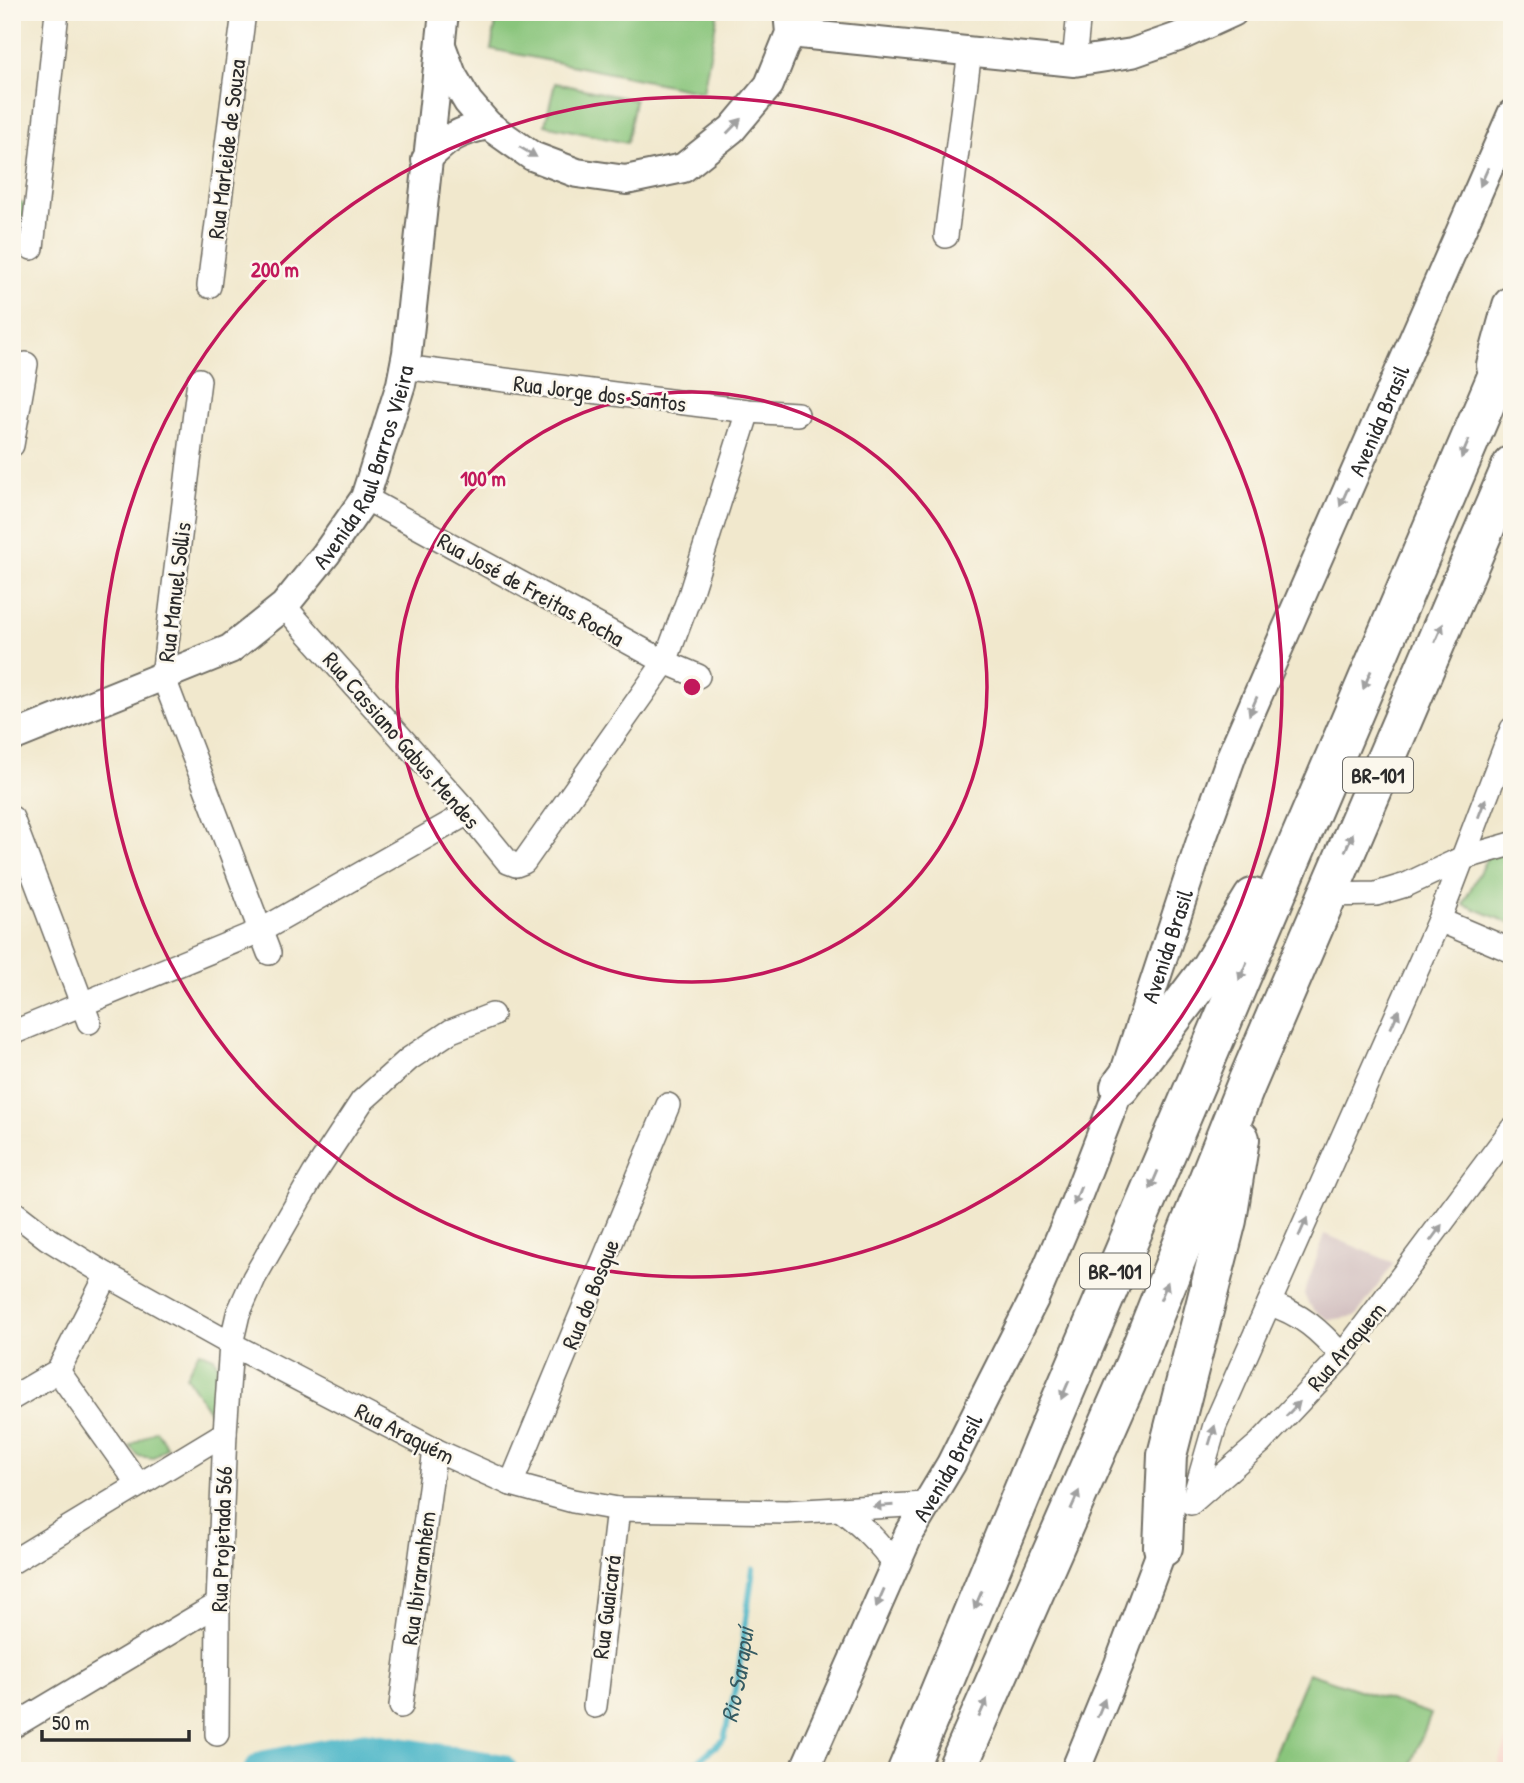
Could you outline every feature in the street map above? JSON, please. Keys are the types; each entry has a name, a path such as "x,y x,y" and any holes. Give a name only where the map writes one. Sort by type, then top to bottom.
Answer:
{"highway":[{"path":"1488,395 1512,306"},
{"name":"BR-101","path":"907,1771 1049,1426 1512,341"},
{"name":"BR-101","path":"956,1771 1133,1368 1246,1085 1512,465"},
{"path":"1120,1087 1210,968 1327,773"},
{"path":"1163,1547 1167,1455 1227,1220 1236,1172 1246,1085"}],"street":[{"path":"32,248 57,12"},
{"name":"Rua Marleide de Souza","path":"209,286 244,12"},
{"name":"Avenida Raul Barros Vieira","path":"12,737 230,649 284,606 326,554 365,498 397,397 407,353 444,12"},
{"path":"1073,62 1079,12"},
{"path":"441,46 457,84 488,125 532,156 577,173 625,180 682,168 732,129 768,85 789,22 970,51 1073,62 1132,53 1178,37 1233,12"},
{"path":"946,236 970,51"},
{"name":"Avenida Brasil","path":"804,1771 895,1565 925,1504 951,1464 1034,1299 1120,1087 1233,752 1512,114"},
{"path":"426,160 443,142 456,134 488,125"},
{"path":"12,445 26,364"},
{"name":"Rua Jorge dos Santos","path":"402,368 748,411 797,414"},
{"name":"Rua Manuel Sollis","path":"199,380 163,676 269,953"},
{"path":"665,662 690,595 748,411"},
{"name":"Rua José de Freitas Rocha","path":"365,498 665,662 698,676"},
{"name":"Rua Cassiano Gabus Mendes","path":"284,606 468,813 508,862 516,865 524,862 665,662"},
{"path":"1192,1501 1215,1425 1439,920 1512,729"},
{"path":"12,1033 85,1013 260,932 468,813"},
{"path":"12,818 85,1013"},
{"path":"1326,895 1376,894 1406,885 1463,858 1512,844"},
{"path":"1439,920 1512,951"},
{"name":"Rua Projetada 566","path":"217,1734 218,1604 225,1433 231,1344 238,1314 254,1278 314,1174 362,1101 409,1059 451,1031 492,1015"},
{"name":"Rua do Bosque","path":"511,1484 668,1105"},
{"name":"Rua Araquem","path":"1163,1547 1192,1501 1260,1443 1342,1356 1512,1129"},
{"name":"Rua Araquém","path":"12,1211 47,1238 107,1275 231,1344 435,1450 511,1484 573,1501 618,1509 787,1512 925,1504"},
{"path":"12,1398 58,1371 107,1275"},
{"path":"1269,1304 1287,1309 1306,1320 1342,1356"},
{"path":"58,1371 139,1485"},
{"path":"12,1562 225,1433"},
{"name":"Rua Ibiraranhém","path":"401,1706 435,1450"},
{"name":"Rua Guaicará","path":"595,1706 618,1509"},
{"path":"841,1510 873,1536 895,1565"},
{"path":"1075,1771 1163,1547"},
{"path":"12,1727 218,1604"}],"shaded area":[{"path":"1325,1234 1394,1263 1356,1316 1329,1320 1316,1312 1304,1294"},
{"path":"1510,1733 1512,1771 1495,1771"}],"green space":[{"path":"498,12 718,12 703,92 491,49"},
{"path":"555,83 635,100 627,143 545,125"},
{"path":"12,201 26,203 12,307"},
{"path":"1512,849 1512,924 1463,904 1490,852"},
{"path":"199,1351 214,1357 218,1365 216,1416 213,1418 186,1376"},
{"path":"156,1430 167,1447 153,1458 138,1456 130,1446"},
{"path":"1308,1673 1431,1714 1408,1771 1267,1771"}],"waterway":[{"name":"Rio Sarapuí","path":"650,1771 692,1766 724,1739 738,1676 753,1569"},
{"name":"Rio Sarapuí","path":"261,1771 265,1768 365,1749 500,1771"}]}
